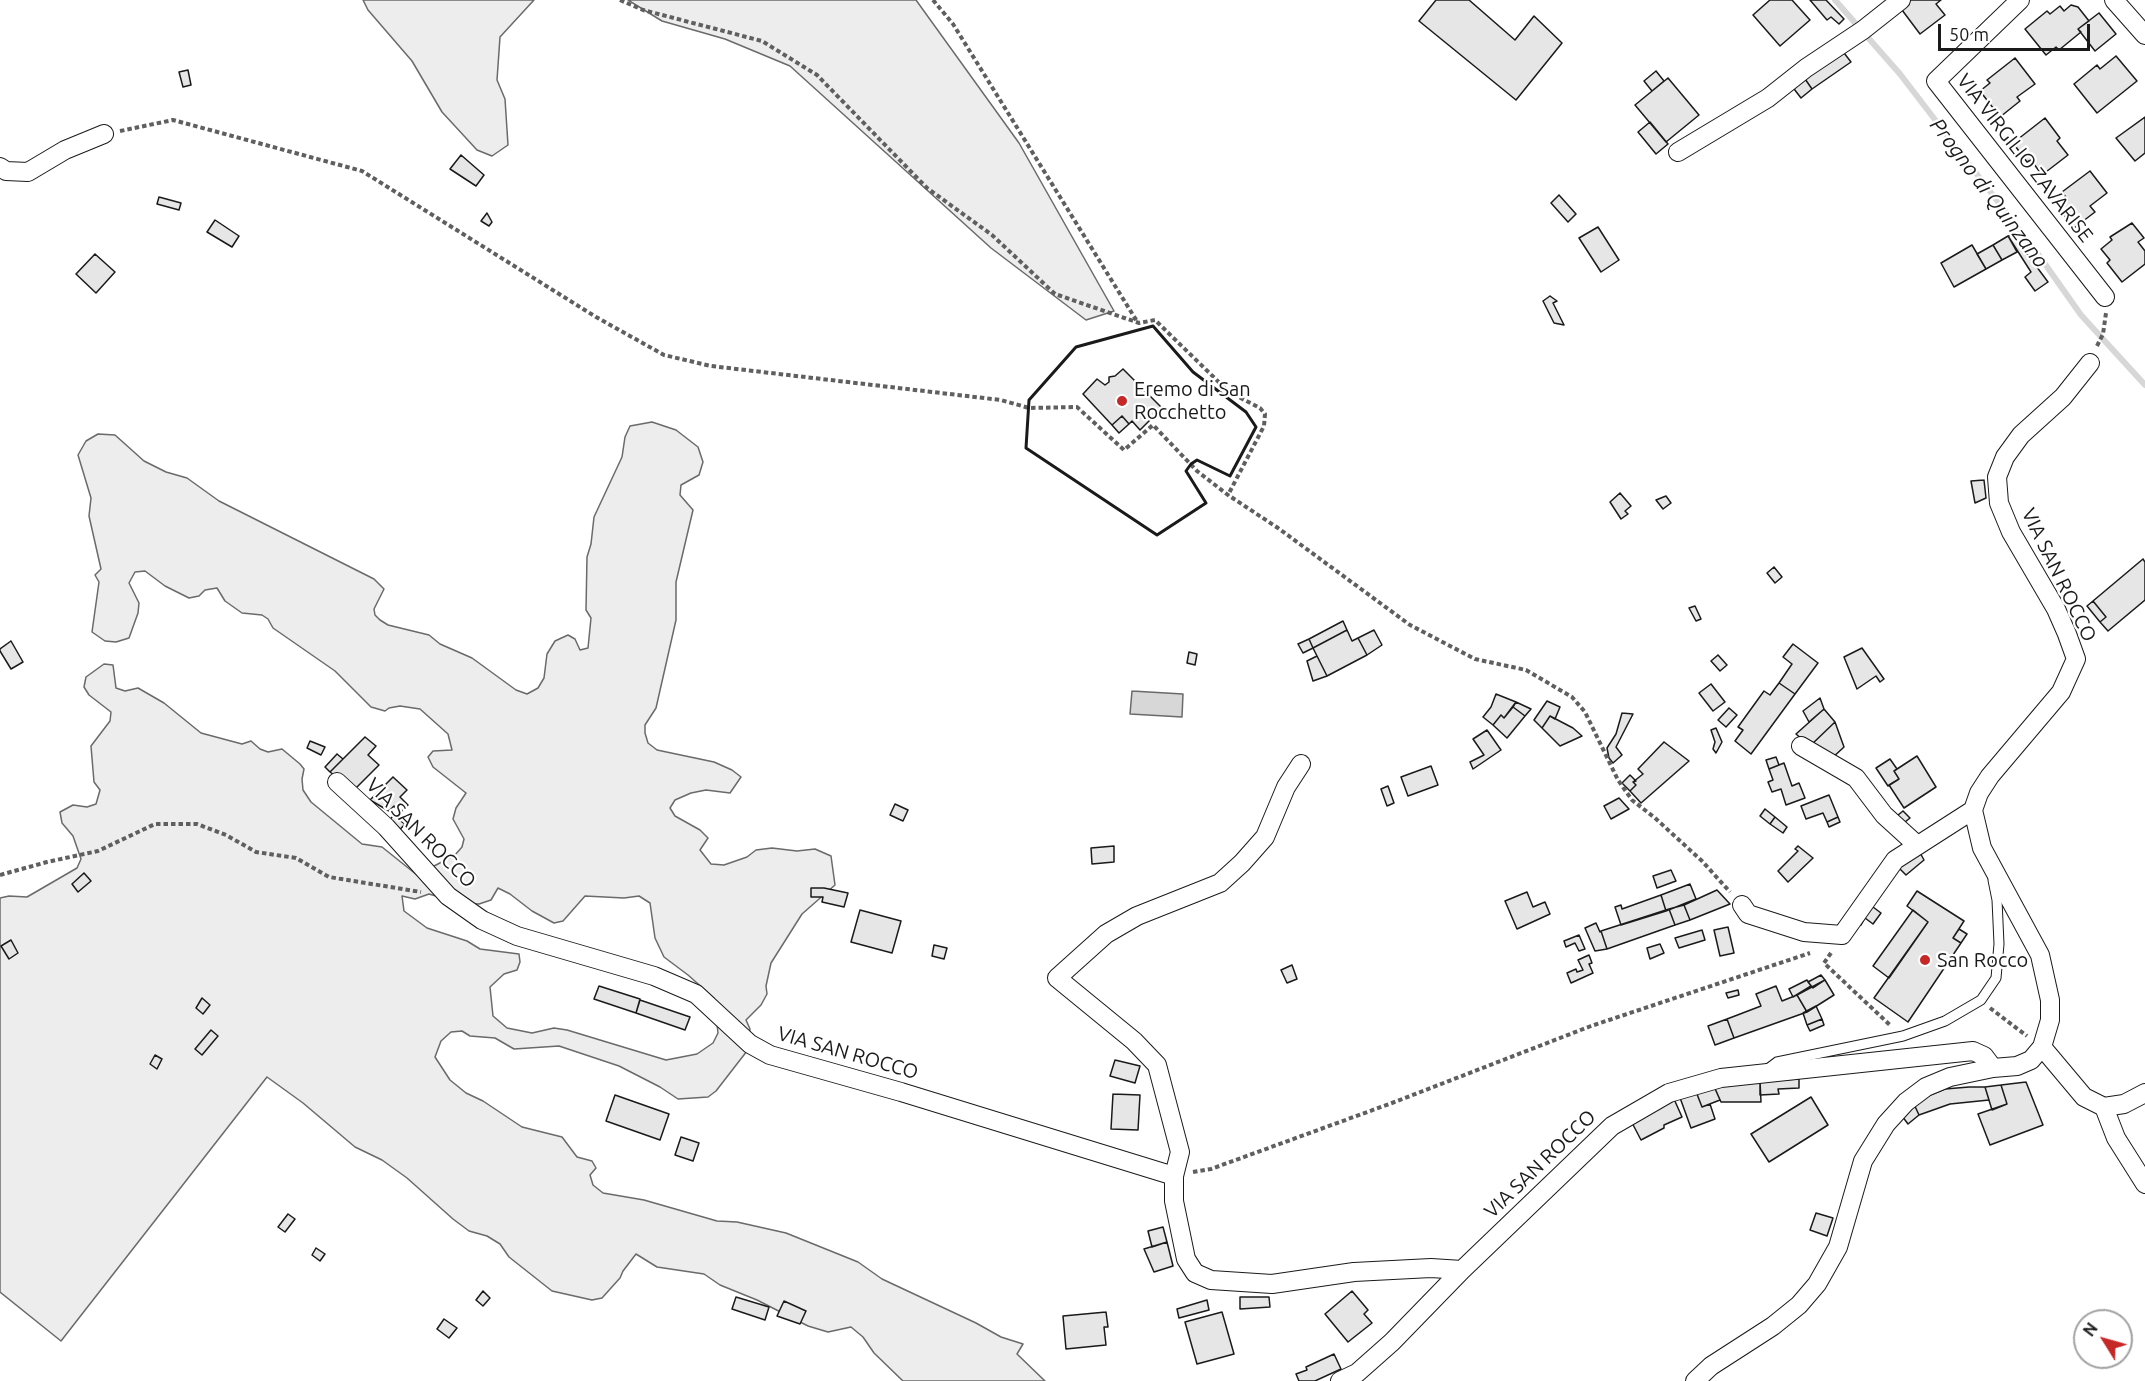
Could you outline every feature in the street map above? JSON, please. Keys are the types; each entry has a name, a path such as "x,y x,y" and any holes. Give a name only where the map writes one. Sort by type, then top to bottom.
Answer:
{"street":[{"name":"VIA VIRGILIO ZAVARISE","path":"2020,0 1936,81 2105,297"},
{"path":"2114,0 2145,35"},
{"path":"1678,152 1768,98 1894,5"},
{"path":"0,167 6,171 28,172 65,150 104,134"},
{"name":"VIA SAN ROCCO","path":"1973,810 1979,793 1990,776 2061,692 2076,659 2056,609 2011,532 1999,503 1997,477 2005,457 2021,435 2063,397 2090,363"},
{"path":"1801,746 1856,778 1884,815 1917,844"},
{"path":"1300,764 1286,787 1265,837 1220,883 1137,916 1106,934 1057,978 1134,1041 1157,1065 1180,1152 1174,1176 1174,1201 1186,1259 1195,1273 1211,1280 1272,1284 1354,1272 1431,1268 1462,1270"},
{"name":"VIA SAN ROCCO","path":"337,782 386,827 448,896 482,920 517,936 654,976 696,994 750,1044 770,1055 901,1092 1174,1176"},
{"path":"1695,1381 1710,1366 1773,1326 1799,1305 1817,1284 1838,1247 1863,1161 1886,1124 1906,1102 1926,1087 1950,1077 1993,1068 2017,1066 2031,1060 2042,1047 2050,1020 2048,991 2040,955 1982,848 1973,810 1895,860 1842,935 1804,932 1748,914 1742,905"},
{"path":"2042,1047 2084,1097 2104,1107 2124,1104 2145,1093"},
{"name":"VIA SAN ROCCO","path":"1340,1381 1357,1373 1392,1342 1462,1270 1612,1126 1669,1093 1721,1078 1973,1050 1984,1056 1993,1068"},
{"path":"2104,1107 2116,1138 2145,1184"}],"lane":[{"path":"1761,1074 1777,1062 1903,1036 1945,1021 1981,1000 1996,978 2000,944 1997,900 1988,858"}],"path":[{"path":"620,0 643,10 762,41 817,75 927,188 992,235 1055,294 1139,323 1155,320 1229,392 1260,408 1265,414 1264,426 1228,495"},
{"path":"933,0 953,24 1139,323"},
{"path":"104,134 173,120 362,171 596,317 664,355 711,366 1001,400 1029,408 1077,407 1124,450 1152,425 1197,471 1410,625 1475,659 1504,663 1526,670 1572,697 1585,712 1618,780 1632,800 1702,861 1742,905"},
{"path":"2090,363 2103,334 2107,309 2105,297"},
{"path":"0,875 98,851 155,824 196,824 226,835 256,852 296,858 329,877 380,887 448,896"},
{"path":"1842,935 1824,963 1903,1036"},
{"path":"1174,1176 1211,1168 1392,1103 1591,1026 1815,951"},
{"path":"1981,1000 2042,1047"}],"shaded area":[{"path":"363,0 534,0 500,37 497,80 505,99 508,145 492,156 477,150 442,112 412,61 368,10"},
{"path":"628,0 916,0 1019,143 1114,311 1086,320 991,248 790,66 725,39 662,21"},
{"path":"652,422 676,430 698,447 703,462 699,475 681,485 680,495 693,510 676,582 676,620 656,708 645,725 648,743 657,750 714,762 741,777 730,793 706,790 691,793 675,800 670,808 675,816 700,830 708,838 700,850 711,864 724,865 747,857 756,850 815,849 831,856 835,885 802,914 771,963 766,986 767,994 761,1005 746,1020 750,1029 747,1051 716,1091 708,1097 678,1099 619,1066 559,1046 514,1049 495,1038 470,1036 462,1031 451,1032 441,1041 435,1057 450,1080 466,1093 483,1101 522,1127 562,1137 577,1157 592,1161 596,1168 590,1175 593,1185 603,1193 644,1200 717,1221 737,1222 786,1233 858,1262 882,1279 1001,1337 1023,1344 1017,1354 1045,1381 903,1381 851,1327 828,1332 808,1326 757,1300 720,1285 704,1274 657,1267 636,1254 620,1278 602,1298 592,1300 552,1291 509,1257 500,1244 487,1236 469,1231 407,1178 382,1160 355,1147 303,1103 267,1077 61,1341 0,1292 0,898 27,897 77,868 81,859 73,836 62,823 60,812 73,805 87,807 96,804 100,790 94,782 91,746 110,721 111,712 89,695 84,687 86,677 104,664 113,665 116,688 125,691 138,688 164,703 201,733 242,744 251,741 260,749 268,752 282,749 304,769 303,790 311,802 362,844 382,847 417,875 455,855 462,847 464,839 453,819 456,808 466,793 433,767 428,757 433,751 452,750 448,734 420,709 400,706 385,711 371,707 335,671 273,628 268,619 262,615 242,613 225,601 217,588 205,590 199,596 189,598 165,586 145,571 135,572 129,583 139,603 129,638 116,642 105,641 92,632 99,582 95,575 101,569 89,516 91,498 78,455 86,441 98,434 115,435 144,461 166,472 187,478 219,501 374,579 384,589 374,609 375,615 380,620 388,625 429,635 440,644 472,658 516,690 527,694 538,688 544,678 547,654 555,641 568,635 575,639 580,650 588,648 591,618 586,610 587,557 594,517 622,457 625,437 630,426","holes":["498,888 532,911 554,923 563,921 585,896 624,898 639,896 650,903 655,938 664,957 714,998 718,1033 713,1043 697,1054 666,1060 567,1030 554,1028 532,1033 507,1028 493,1016 490,987 504,974 517,970 520,962 519,954 480,949 467,941 427,928 404,911 402,896 415,899 429,894 460,903 479,904 491,900"]},
{"path":"1132,691 1183,694 1182,717 1130,714"}],"building":[{"path":"1436,0 1469,0 1515,40 1534,16 1562,43 1516,100 1419,21"},
{"path":"1770,0 1792,0 1810,20 1780,46 1753,15"},
{"path":"1810,0 1826,0 1844,19 1839,24 1831,17 1827,20"},
{"path":"1907,0 1941,0 1936,4 1945,15 1920,34 1899,6"},
{"path":"2071,5 2078,7 2089,21 2078,29 2081,32 2059,50 2056,47 2046,55 2025,29 2047,11 2050,14 2060,6 2064,11"},
{"path":"2099,13 2116,34 2095,51 2078,29"},
{"path":"1841,49 1851,62 1812,89 1803,76"},
{"path":"2116,56 2137,81 2097,113 2074,84 2097,65 2100,69"},
{"path":"2015,58 2035,84 2017,97 2020,101 2000,117 1980,91 1990,83 1987,80"},
{"path":"188,70 191,85 183,87 179,72"},
{"path":"1656,71 1664,81 1652,91 1644,81"},
{"path":"1803,76 1812,89 1801,98 1791,85"},
{"path":"1668,78 1699,115 1666,142 1635,105"},
{"path":"2145,117 2145,153 2135,161 2116,138"},
{"path":"2045,118 2060,138 2057,141 2068,155 2042,175 2031,160 2027,162 2013,143"},
{"path":"1650,122 1668,144 1656,154 1638,132"},
{"path":"461,155 484,175 476,186 450,169"},
{"path":"2090,171 2107,193 2090,206 2095,212 2074,228 2059,208 2068,200 2062,192"},
{"path":"1559,195 1576,214 1568,222 1551,203"},
{"path":"159,197 181,203 179,210 157,204"},
{"path":"487,213 492,222 489,226 481,221"},
{"path":"215,220 239,236 232,247 207,232"},
{"path":"2132,223 2144,238 2138,242 2145,251 2145,264 2122,282 2107,263 2110,260 2101,249 2112,240 2110,237"},
{"path":"1598,227 1619,260 1601,272 1579,238"},
{"path":"2013,235 2048,282 2035,291 2025,277 2031,272 2008,236"},
{"path":"2008,236 2017,252 2002,260 1993,245"},
{"path":"1972,245 1986,269 1954,287 1941,263"},
{"path":"1993,245 2002,260 1986,269 1977,254"},
{"path":"95,254 115,272 96,293 76,274"},
{"path":"1550,296 1557,301 1553,303 1564,325 1554,323 1543,301"},
{"name":"Eremo di San Rocchetto","path":"1123,369 1162,408 1140,430 1132,421 1129,424 1122,416 1112,425 1083,394 1097,379 1105,385 1109,382 1109,377 1115,376"},
{"path":"1122,416 1129,424 1119,433 1112,425"},
{"path":"1984,480 1986,498 1975,503 1971,481"},
{"path":"1620,493 1631,506 1625,511 1628,514 1621,519 1610,502"},
{"path":"1666,496 1671,503 1663,509 1656,500"},
{"path":"2143,559 2145,562 2145,600 2108,631 2100,622 2106,617 2093,601"},
{"path":"1774,567 1782,577 1775,583 1767,573"},
{"path":"2093,601 2106,617 2100,622 2087,606"},
{"path":"1695,606 1701,619 1696,621 1689,608"},
{"path":"1343,621 1347,630 1313,648 1309,639"},
{"path":"1347,630 1352,641 1358,638 1367,655 1327,676 1313,648"},
{"path":"1374,630 1382,645 1367,655 1358,638"},
{"path":"1309,639 1313,648 1303,653 1298,644"},
{"path":"11,641 23,662 11,669 0,649"},
{"path":"1793,644 1818,663 1795,694 1779,683 1792,664 1783,657"},
{"path":"1862,648 1884,679 1880,682 1876,676 1857,689 1844,657"},
{"path":"1189,652 1197,654 1195,665 1187,663"},
{"path":"1718,655 1727,665 1720,671 1711,661"},
{"path":"1317,656 1327,676 1313,681 1307,661"},
{"path":"1779,683 1795,694 1751,754 1735,741 1743,730 1738,727 1764,691 1770,695"},
{"path":"1711,684 1725,702 1713,711 1699,693"},
{"path":"1496,694 1516,702 1504,718 1501,715 1493,725 1483,717 1491,707"},
{"path":"1820,698 1824,709 1809,722 1803,711"},
{"path":"1547,701 1560,707 1555,719 1550,716 1542,728 1534,720"},
{"path":"1516,702 1531,709 1525,716 1513,707"},
{"path":"1513,707 1525,716 1507,738 1493,725 1501,715 1504,718"},
{"path":"1729,708 1737,715 1726,727 1718,720"},
{"path":"1824,709 1835,722 1810,746 1796,734"},
{"path":"1622,713 1633,714 1616,747 1622,755 1613,763 1609,758 1607,748 1616,734"},
{"path":"1550,716 1573,728 1582,736 1560,746 1542,728"},
{"path":"1835,722 1844,747 1830,760 1810,746"},
{"path":"1716,728 1722,742 1716,753 1713,749 1715,742 1711,730"},
{"path":"1487,730 1501,750 1473,769 1470,762 1484,755 1473,739"},
{"path":"365,737 376,746 368,755 379,765 354,790 330,772"},
{"path":"310,741 325,747 321,755 307,748"},
{"path":"1664,742 1689,761 1641,803 1630,791 1636,785 1633,782 1643,774 1638,769"},
{"path":"337,754 343,759 330,772 325,767"},
{"path":"1917,756 1936,787 1904,808 1889,785 1899,779 1894,771"},
{"path":"1776,757 1779,765 1769,769 1766,760"},
{"path":"1890,759 1897,769 1894,771 1899,779 1888,786 1876,768"},
{"path":"1784,763 1792,786 1799,783 1805,798 1786,805 1781,789 1772,792 1768,782 1773,780 1769,769"},
{"path":"1431,766 1438,785 1408,796 1401,777"},
{"path":"1630,775 1636,781 1633,782 1636,785 1630,791 1622,783"},
{"path":"393,777 407,790 400,797 408,805 400,813 394,806 389,811 370,800"},
{"path":"1388,786 1394,803 1387,806 1381,789"},
{"path":"1829,795 1838,817 1827,822 1823,813 1806,819 1801,806"},
{"path":"1619,798 1629,809 1611,819 1604,806"},
{"path":"895,804 908,810 903,821 890,815"},
{"path":"1765,809 1775,817 1770,824 1760,816"},
{"path":"1903,811 1910,818 1900,826 1892,820"},
{"path":"393,816 405,824 394,836 385,825"},
{"path":"1775,817 1787,827 1783,833 1770,824"},
{"path":"1838,817 1840,822 1829,827 1827,822"},
{"path":"1114,846 1114,862 1092,864 1091,848"},
{"path":"1798,846 1813,858 1788,882 1778,871 1798,851 1795,849"},
{"path":"1918,849 1924,860 1906,875 1895,864"},
{"path":"1671,870 1676,881 1657,888 1653,876"},
{"path":"84,873 91,881 78,892 72,884"},
{"path":"1690,884 1696,899 1666,911 1661,895"},
{"path":"811,888 848,893 844,907 822,902 823,897 811,897"},
{"path":"1717,890 1730,904 1690,920 1684,905"},
{"name":"San Rocco","path":"1917,891 1964,921 1953,938 1961,943 1908,1022 1874,998 1928,922 1907,906"},
{"path":"1527,892 1533,907 1545,902 1550,914 1517,929 1505,901"},
{"path":"1661,895 1666,911 1621,925 1615,907 1621,905 1622,909"},
{"path":"1869,904 1881,913 1873,924 1865,918 1861,925 1856,922"},
{"path":"1684,905 1690,920 1675,925 1669,909"},
{"path":"1669,909 1675,925 1607,949 1601,931"},
{"path":"860,910 901,921 892,953 851,942"},
{"path":"1913,910 1928,922 1889,978 1873,966"},
{"path":"1596,923 1607,949 1595,951 1585,928"},
{"path":"1728,927 1734,953 1720,956 1714,930"},
{"path":"1959,929 1967,934 1961,943 1953,938"},
{"path":"1702,930 1705,940 1679,948 1675,938"},
{"path":"1579,935 1585,949 1579,951 1575,943 1566,947 1564,941"},
{"path":"11,940 18,953 9,959 1,946"},
{"path":"1660,944 1664,953 1650,959 1647,948"},
{"path":"934,945 947,948 944,959 932,956"},
{"path":"1589,955 1592,963 1589,964 1593,973 1571,983 1567,973 1576,969 1577,972 1583,970 1578,960"},
{"path":"1292,965 1297,979 1287,983 1281,970"},
{"path":"1821,975 1825,980 1813,988 1808,982"},
{"path":"1807,980 1811,986 1793,997 1789,989"},
{"path":"1825,980 1834,995 1807,1012 1797,995"},
{"path":"599,986 640,999 636,1013 594,999"},
{"path":"1776,986 1782,1001 1797,995 1807,1012 1734,1038 1727,1019 1761,1006 1756,994"},
{"path":"1738,990 1739,995 1728,998 1726,993"},
{"path":"202,998 210,1005 203,1014 196,1008"},
{"path":"640,1000 690,1017 685,1030 636,1013"},
{"path":"1816,1006 1822,1019 1807,1025 1803,1013"},
{"path":"1727,1019 1734,1038 1715,1045 1708,1026"},
{"path":"1822,1019 1824,1025 1810,1031 1807,1025"},
{"path":"211,1030 218,1036 202,1055 195,1049"},
{"path":"155,1055 162,1059 157,1069 150,1064"},
{"path":"1115,1060 1140,1066 1135,1083 1110,1076"},
{"path":"1799,1079 1799,1088 1778,1089 1779,1094 1760,1095 1760,1081"},
{"path":"1760,1081 1761,1102 1721,1102 1713,1084"},
{"path":"2026,1082 2043,1125 1990,1145 1978,1114 2007,1104 2001,1085"},
{"path":"1713,1084 1720,1100 1702,1107 1695,1089"},
{"path":"2001,1085 2007,1104 1992,1110 1985,1087"},
{"path":"1985,1087 1989,1100 1950,1104 1919,1115 1913,1102 1945,1089"},
{"path":"1695,1089 1702,1107 1710,1104 1715,1119 1691,1128 1679,1095"},
{"path":"1113,1094 1140,1095 1138,1130 1111,1129"},
{"path":"615,1095 669,1114 660,1140 606,1121"},
{"path":"1811,1097 1828,1125 1769,1162 1751,1134"},
{"path":"1674,1099 1682,1117 1664,1125 1664,1128 1641,1140 1629,1117"},
{"path":"1913,1102 1919,1115 1908,1124 1899,1112"},
{"path":"681,1137 699,1143 693,1161 675,1155"},
{"path":"1816,1213 1833,1218 1827,1236 1810,1230"},
{"path":"288,1214 295,1219 285,1232 278,1227"},
{"path":"1163,1227 1167,1242 1152,1247 1148,1231"},
{"path":"1167,1242 1173,1266 1154,1272 1144,1249"},
{"path":"316,1248 325,1254 320,1261 312,1255"},
{"path":"483,1291 490,1298 483,1306 476,1300"},
{"path":"1352,1291 1368,1310 1364,1314 1372,1323 1348,1342 1325,1314"},
{"path":"736,1297 769,1307 765,1320 732,1309"},
{"path":"1240,1297 1269,1297 1270,1307 1240,1309"},
{"path":"1207,1300 1209,1310 1179,1318 1177,1309"},
{"path":"784,1301 806,1311 800,1324 777,1316"},
{"path":"1106,1312 1108,1327 1104,1327 1106,1345 1066,1349 1063,1316"},
{"path":"1222,1312 1234,1354 1197,1364 1185,1322"},
{"path":"444,1319 457,1328 449,1338 437,1329"},
{"path":"1334,1354 1341,1369 1315,1381 1299,1381 1296,1374"}],"waterway":[{"name":"Progno di Quinzano","path":"1835,0 1900,74 2038,254 2081,315 2145,385"}],"wall":[{"path":"1153,326 1193,372 1246,412 1256,427 1230,476 1197,460 1191,464 1186,471 1206,503 1157,535 1026,448 1029,400 1076,347 1153,326"}],"place":[{"name":"Eremo di San Rocchetto","path":"1122,401"},
{"name":"San Rocco","path":"1925,960"}]}
